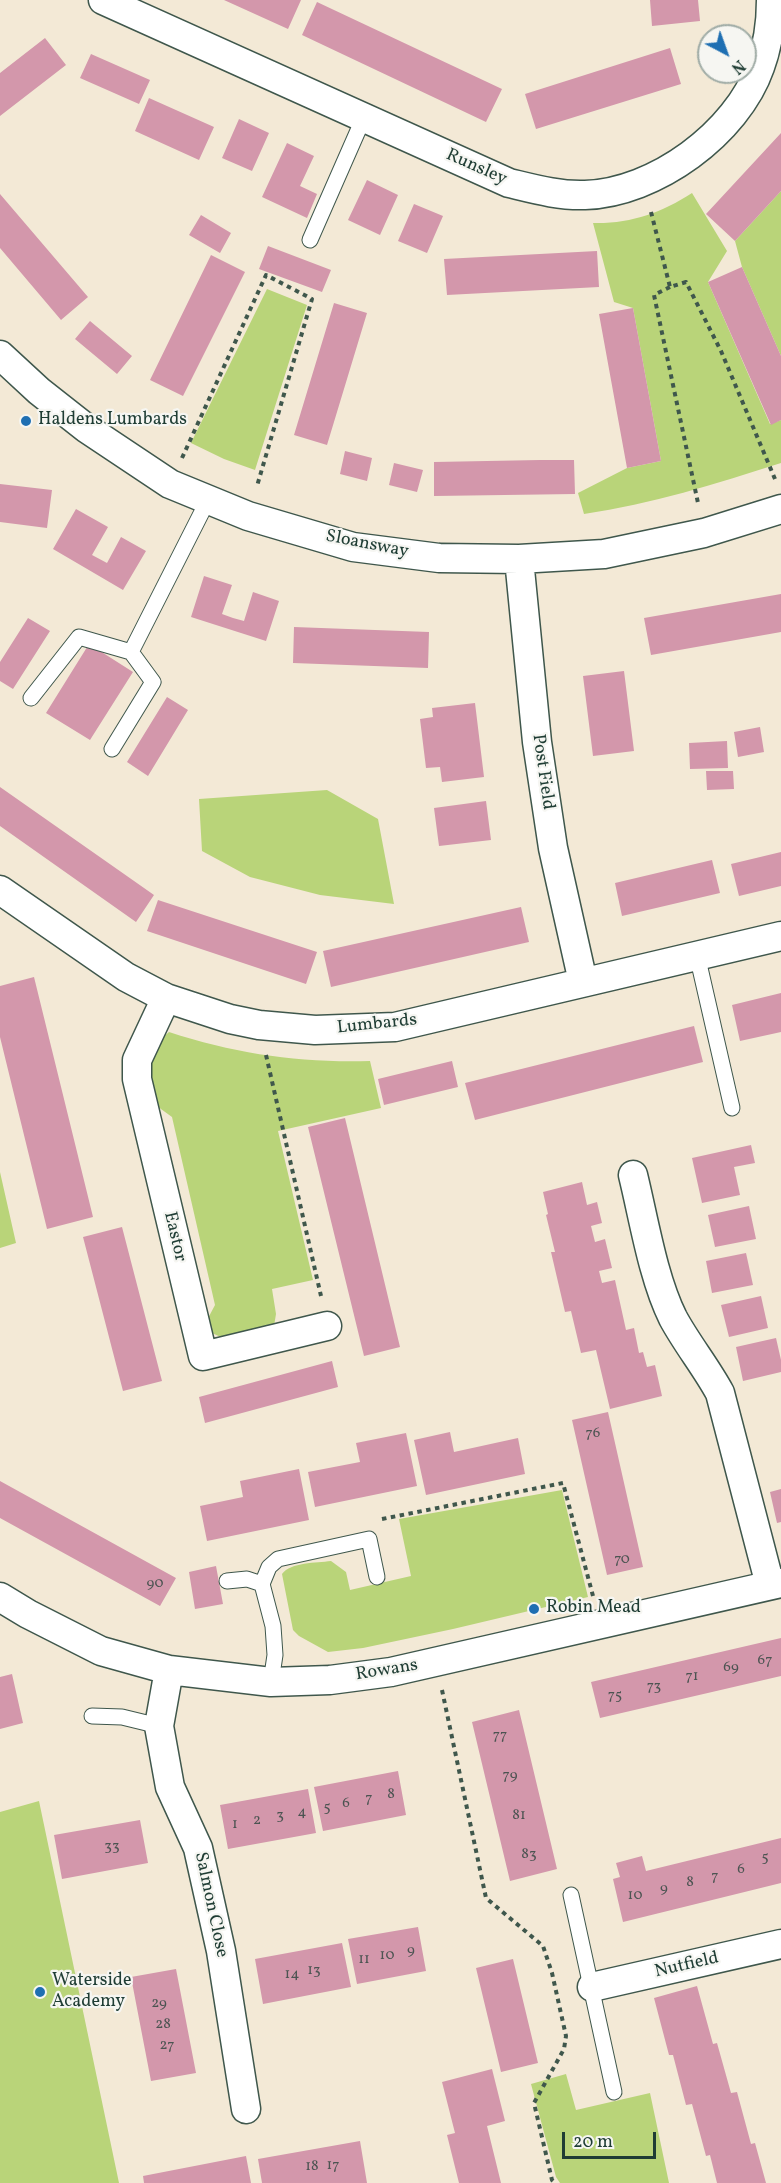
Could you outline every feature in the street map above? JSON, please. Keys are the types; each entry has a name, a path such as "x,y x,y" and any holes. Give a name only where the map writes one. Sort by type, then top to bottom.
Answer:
{"street":[{"name":"Runsley","path":"103,0 508,183 551,193 585,195 614,191 643,182 669,169 697,150 722,128 743,99 760,68 771,27 771,0"},
{"name":"Sloansway","path":"0,355 39,392 86,428 170,484 248,516 353,547 439,558 519,559 604,554 704,533 779,496"},
{"name":"Post Field","path":"519,559 537,742 544,789 553,848 583,982"},
{"name":"Lumbards","path":"0,890 126,976 166,998 230,1019 259,1025 315,1030 395,1027 781,936"},
{"name":"Eastor","path":"166,998 137,1060 137,1079 202,1356 327,1326"},
{"path":"633,1175 659,1280 672,1316 720,1393 776,1584"},
{"name":"Rowans","path":"0,1597 101,1651 169,1670 271,1682 330,1680 391,1672 776,1584"},
{"name":"Salmon Close","path":"169,1670 159,1726 170,1787 201,1859 221,1951 246,2109"},
{"name":"Nutfield","path":"592,1987 781,1944"}],"lane":[{"path":"310,240 364,117"},
{"path":"131,652 208,500"},
{"path":"31,698 79,637 131,652 153,682 112,749"},
{"path":"697,955 732,1108"},
{"path":"271,1682 275,1655 273,1626 262,1584 269,1567 278,1559 369,1539 377,1577"},
{"path":"227,1581 238,1578 262,1584"},
{"path":"92,1716 122,1717 159,1726"},
{"path":"571,1895 614,2092"}],"path":[{"path":"643,182 670,287"},
{"path":"170,484 266,275 312,299 248,516"},
{"path":"704,533 654,295 670,287 686,282 720,351 779,496"},
{"path":"259,1025 327,1326"},
{"path":"376,1520 563,1483 600,1623"},
{"path":"436,1662 486,1898 543,1946 552,1973 566,2036 564,2049 534,2103 552,2180 555,2183"}],"green space":[{"path":"781,191 781,356 742,267 735,241"},
{"path":"692,193 727,251 708,282 770,424 781,420 781,463 659,499 584,514 578,493 627,468 661,461 633,308 614,302 593,223 620,222 645,216"},
{"path":"267,289 307,305 255,470 224,459 191,443"},
{"path":"327,790 378,819 394,904 320,895 250,877 202,851 199,799"},
{"path":"169,1032 194,1040 268,1056 370,1061 381,1108 278,1131 313,1280 272,1289 276,1314 274,1326 225,1339 212,1333 206,1322 215,1305 172,1117 154,1104 147,1074 154,1045"},
{"path":"0,1172 16,1243 0,1248"},
{"path":"562,1490 588,1597 453,1629 363,1648 328,1652 299,1636 293,1630 282,1574 291,1567 331,1561 346,1572 350,1590 411,1576 399,1519"},
{"name":"Waterside Academy","path":"39,1801 119,2183 0,2183 0,1812"},
{"path":"566,2074 576,2110 650,2093 669,2183 560,2183 556,2177 531,2084"}],"building":[{"path":"224,0 301,0 288,29"},
{"path":"650,0 698,0 700,21 652,26"},
{"path":"317,2 502,89 486,122 302,35"},
{"path":"45,38 66,65 0,116 0,73"},
{"path":"670,48 681,84 536,129 525,94"},
{"path":"91,54 150,80 139,104 80,78"},
{"path":"149,98 214,127 199,160 135,131"},
{"path":"239,119 269,133 252,171 222,158"},
{"path":"781,133 781,191 735,241 706,214"},
{"path":"287,143 314,156 300,186 317,194 307,218 262,197"},
{"path":"367,180 398,195 380,235 348,220"},
{"path":"0,194 88,297 61,320 0,248"},
{"path":"414,204 443,216 427,253 398,241"},
{"path":"201,215 231,233 220,253 189,235"},
{"path":"268,246 331,270 322,292 259,269"},
{"path":"597,251 599,287 447,295 444,259"},
{"path":"211,255 245,272 183,396 150,380"},
{"path":"742,267 781,356 781,420 771,425 708,282"},
{"path":"334,303 367,313 327,445 294,435"},
{"path":"633,308 661,461 627,468 599,314"},
{"path":"90,321 132,356 117,374 75,339"},
{"path":"345,451 372,458 367,481 340,474"},
{"path":"574,460 575,494 434,496 434,462"},
{"path":"394,463 423,470 417,492 389,485"},
{"path":"0,484 52,490 47,528 0,522"},
{"path":"76,509 108,527 92,555 107,563 121,537 146,551 123,590 53,549"},
{"path":"204,576 232,585 222,614 233,618 244,621 253,592 279,601 266,641 191,617"},
{"path":"781,594 781,632 651,655 644,618"},
{"path":"28,618 50,631 13,689 0,681 0,662"},
{"path":"294,627 429,632 428,668 293,663"},
{"path":"89,644 133,672 90,740 46,713"},
{"path":"624,671 634,751 593,756 583,676"},
{"path":"167,697 188,710 148,776 127,762"},
{"path":"475,703 484,777 442,782 440,767 426,768 420,719 433,717 432,708"},
{"path":"760,727 764,752 738,757 734,732"},
{"path":"727,741 728,768 690,769 689,743"},
{"path":"706,771 733,771 734,789 707,790"},
{"path":"0,787 154,895 136,922 0,826"},
{"path":"486,801 491,840 439,846 434,808"},
{"path":"781,852 781,886 739,896 731,864"},
{"path":"712,860 720,893 622,916 615,883"},
{"path":"158,900 317,952 306,984 147,931"},
{"path":"521,907 529,942 331,987 323,951"},
{"path":"34,977 93,1217 47,1229 0,1037 0,986"},
{"path":"781,993 781,1032 740,1041 732,1005"},
{"path":"694,1026 703,1062 475,1120 465,1083"},
{"path":"452,1061 458,1087 384,1105 378,1079"},
{"path":"345,1118 400,1347 364,1356 308,1127"},
{"path":"751,1145 755,1163 734,1167 740,1195 702,1203 692,1158"},
{"path":"582,1182 587,1205 597,1202 602,1223 591,1226 595,1242 605,1239 612,1268 599,1271 602,1283 615,1280 626,1330 634,1328 639,1353 643,1352 647,1367 655,1365 662,1396 610,1409 596,1350 581,1353 571,1311 565,1312 551,1252 555,1252 543,1192"},
{"path":"749,1206 756,1239 715,1247 708,1215"},
{"path":"122,1227 162,1381 123,1391 83,1237"},
{"path":"746,1253 753,1285 712,1293 706,1261"},
{"path":"761,1296 768,1328 729,1337 721,1305"},
{"path":"776,1338 781,1372 743,1381 736,1347"},
{"path":"332,1361 338,1387 205,1423 199,1397"},
{"path":"608,1412 643,1567 607,1575 572,1420"},
{"path":"450,1432 454,1452 518,1438 525,1474 426,1495 414,1440"},
{"path":"406,1433 417,1486 315,1507 308,1472 360,1462 356,1443"},
{"path":"299,1469 309,1520 207,1541 200,1506 243,1497 240,1481"},
{"path":"0,1481 176,1578 160,1606 0,1518"},
{"path":"781,1489 781,1522 777,1523 770,1492"},
{"path":"216,1566 223,1604 195,1609 189,1572"},
{"path":"781,1638 781,1676 600,1718 591,1682"},
{"path":"12,1674 23,1723 0,1729 0,1677"},
{"path":"519,1710 557,1869 510,1881 472,1722"},
{"path":"398,1771 406,1815 323,1831 314,1787"},
{"path":"308,1789 316,1833 228,1849 220,1805"},
{"path":"140,1820 148,1863 62,1879 54,1835"},
{"path":"781,1838 781,1883 623,1922 613,1879 620,1877 616,1863 642,1856 646,1871"},
{"path":"418,1927 426,1971 357,1984 348,1939"},
{"path":"342,1943 351,1987 263,2004 255,1959"},
{"path":"513,1959 538,2063 501,2072 476,1968"},
{"path":"176,1969 196,2073 151,2081 131,1977"},
{"path":"697,1986 713,2044 717,2043 731,2093 737,2092 751,2144 755,2143 766,2183 717,2183 710,2155 706,2156 692,2104 686,2105 673,2055 669,2055 654,1998"},
{"path":"492,2069 505,2121 487,2126 501,2183 459,2183 447,2135 455,2133 442,2082"},
{"path":"360,2141 367,2183 262,2183 258,2159"},
{"path":"246,2156 251,2183 144,2183 143,2176"}],"place":[{"name":"Haldens Lumbards","path":"26,421"},
{"name":"Robin Mead","path":"534,1609"},
{"name":"Waterside Academy","path":"40,1992"}]}
